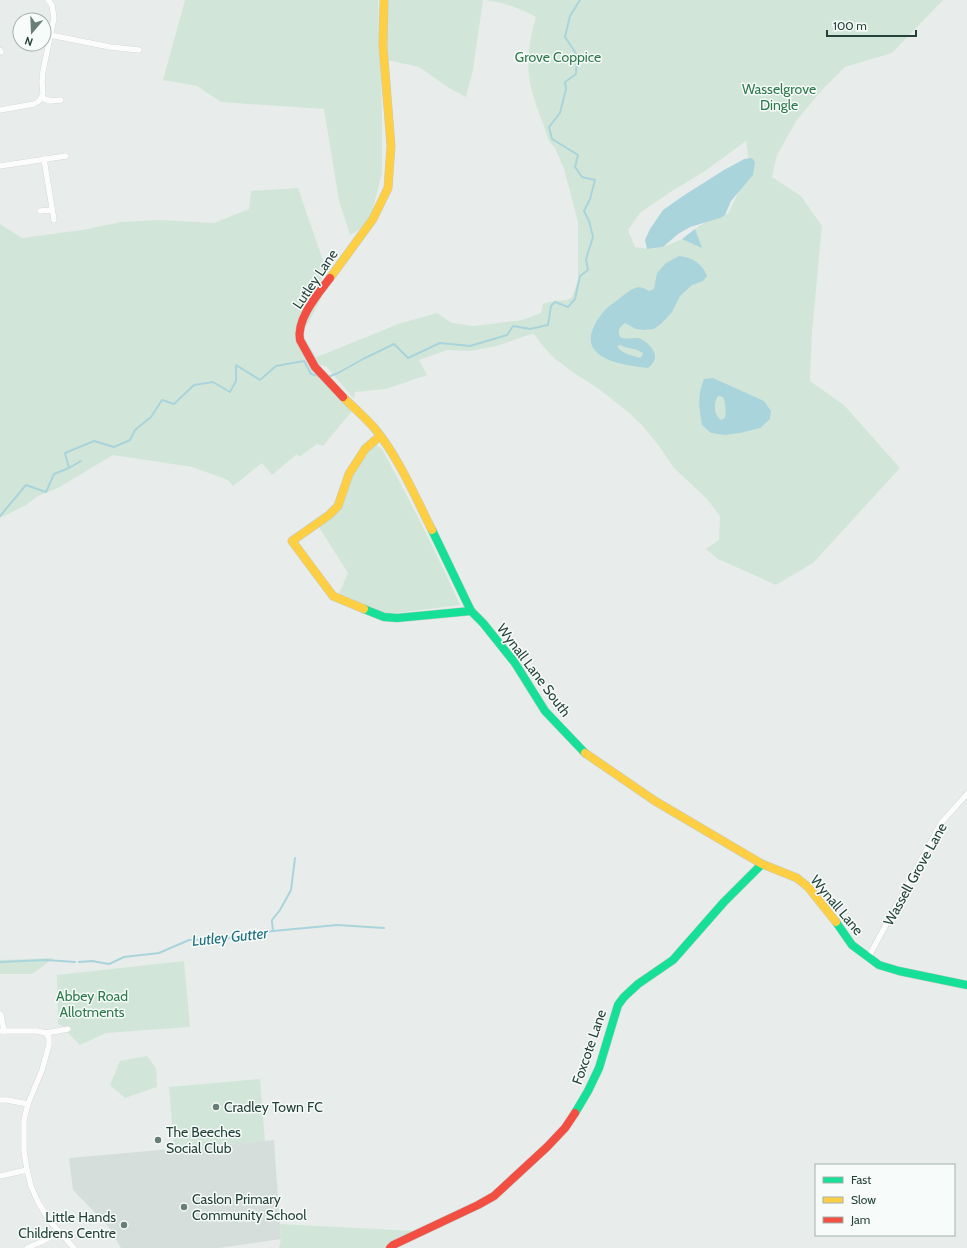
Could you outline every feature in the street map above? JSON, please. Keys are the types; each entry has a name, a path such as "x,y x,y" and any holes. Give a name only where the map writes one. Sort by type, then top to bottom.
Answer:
{"street":[{"path":"48,0 54,11 52,26"},
{"name":"Lutley Lane","path":"380,436 375,428 315,367 300,340 299,335 304,316 315,298 373,219 388,188 391,146 383,46 384,0"},
{"path":"52,35 110,47 139,50"},
{"path":"0,110 34,104 39,101 43,94 42,82 47,52"},
{"path":"41,98 51,101 61,100"},
{"path":"0,166 66,156"},
{"path":"44,159 54,220"},
{"path":"40,211 52,210"},
{"path":"380,436 365,449 349,474 338,506 329,515 292,541 333,596 384,617 397,618 471,611"},
{"name":"Wynall Lane South","path":"380,436 399,466 471,611 483,623 515,663 545,711 586,754 655,801 762,864"},
{"name":"Wassell Grove Lane","path":"868,958 941,823 967,794"},
{"name":"Wynall Lane","path":"762,864 797,878 808,887 852,945 868,958"},
{"name":"Foxcote Lane","path":"390,1248 393,1245 471,1209 494,1196 556,1138 565,1128 588,1091 599,1068 618,1005 624,997 638,984 673,960 724,902 762,864"},
{"path":"868,958 887,968 967,985"},
{"path":"0,1014 2,1031 37,1031 46,1033 68,1029"},
{"path":"46,1033 49,1038 49,1045 42,1070 28,1104 24,1120 24,1152 26,1170 38,1202 49,1220 74,1248"},
{"path":"0,1100 28,1104"},
{"path":"0,1176 26,1170"},
{"path":"27,1248 59,1232"}],"shaded area":[{"name":"Caslon Primary Community School","path":"274,1140 281,1239 219,1248 121,1248 108,1226 73,1190 69,1158"}],"green space":[{"path":"185,0 378,0 382,109 382,173 369,224 350,235 339,201 324,109 221,102 197,86 163,80"},
{"path":"385,0 483,0 473,70 466,97 449,88 419,67 387,60"},
{"path":"485,0 943,0 892,53 845,67 820,92 797,120 777,155 772,177 801,196 822,226 812,333 810,381 844,405 900,468 813,563 776,585 718,559 706,549 719,540 720,516 706,498 674,468 642,425 599,389 554,358 534,334 497,346 470,351 447,350 419,360 427,375 386,389 355,392 354,399 326,366 310,364 353,410 323,446 317,444 299,457 297,454 272,475 262,463 233,486 228,480 192,467 113,455 58,488 38,496 26,505 0,518 0,224 22,238 82,230 121,222 160,220 214,223 249,209 251,191 298,188 327,272 318,283 322,297 302,334 316,357 398,324 437,313 452,323 474,326 522,320 541,313 543,304 552,301 567,300 572,297 578,280 578,222 564,169 555,148 549,141 530,82 528,63 531,35 536,17 512,6","holes":["746,141 750,172 728,214 713,218 699,226 687,237 663,247 651,249 635,247 628,230 640,213 705,171"]},
{"path":"376,445 382,449 403,487 460,605 389,614 371,608 339,593 348,573 319,527 341,509 349,481 366,452"},
{"path":"54,958 32,974 0,974 0,960"},
{"name":"Abbey Road Allotments","path":"184,961 190,1027 106,1033 80,1045 68,1033 68,1029 58,1024 57,975"},
{"path":"147,1056 156,1068 157,1087 125,1098 110,1085 120,1061"},
{"name":"Cradley Town FC","path":"260,1079 265,1141 174,1148 169,1087"},
{"path":"280,1224 415,1231 386,1248 279,1248 281,1239"}],"water":[{"path":"752,158 755,162 753,175 731,201 725,215 720,218 690,227 678,234 663,247 647,249 645,240 650,229 663,210 724,170 744,159"},
{"path":"695,229 702,248 682,239"},
{"path":"679,256 688,258 700,265 707,276 703,281 692,285 680,296 672,312 654,329 636,329 625,323 620,328 620,337 638,338 650,346 655,355 653,363 648,368 634,366 611,361 598,354 592,344 591,334 602,314 610,306 637,287 644,288 649,291 654,289 657,273 666,263","holes":["617,346 623,346 640,351 643,353 642,356 640,358 627,354 621,351"]},
{"path":"713,378 764,401 771,411 770,419 760,428 740,433 725,435 711,433 702,425 700,413 699,402 704,379","holes":["718,396 723,397 726,410 725,418 721,420 717,415 715,406"]}],"waterway":[{"path":"328,377 394,344 408,358 440,343 470,346 507,335 513,326 530,329 548,325 551,306 555,302 568,307 575,299 580,276 588,270 586,259 593,237 589,221 584,211 590,199 595,180 582,177 575,167 578,155 552,139 549,127 560,113 566,89 565,82 576,74 577,55 565,37 570,16 580,0"},
{"path":"0,516 26,485 46,492 54,474 69,468 65,453 94,441 114,447 130,440 135,430 151,417 162,400 174,404 194,385 213,382 230,392 236,381 236,365 260,380 276,366 304,361 311,374 319,376"},
{"path":"69,468 81,461"},
{"path":"272,921 291,890 295,858"},
{"path":"272,922 273,931"},
{"name":"Lutley Gutter","path":"79,962 92,961 109,964 124,957 159,953 189,940 223,939 273,931 337,925 384,928"},
{"name":"Lutley Gutter","path":"0,962 46,960 75,962"}],"traffic: fast":[{"path":"432,530 471,611 483,623 515,663 545,711 585,753"},
{"path":"364,609 384,617 397,618 471,611"},
{"path":"575,1113 599,1068 618,1005 624,997 638,984 673,960 724,902 762,864"},
{"path":"836,922 852,945 879,965 899,971 967,985"}],"traffic: slow":[{"path":"330,278 373,219 388,188 391,146 383,46 384,0"},
{"path":"343,397 368,421 384,441 406,478 432,530"},
{"path":"364,609 333,596 292,541 329,515 338,506 349,474 365,449 380,436"},
{"path":"585,753 655,801 762,864 797,878 808,887 836,922"}],"traffic: jam":[{"path":"330,278 314,299 305,315 301,324 300,340 315,367 343,397"},
{"path":"390,1248 393,1245 494,1196 547,1147 565,1128 575,1113"}],"place":[{"name":"Cradley Town FC","path":"216,1107"},
{"name":"The Beeches Social Club","path":"158,1140"},
{"name":"Caslon Primary Community School","path":"184,1207"},
{"name":"Little Hands Childrens Centre","path":"124,1225"}],"park label":[{"name":"Grove Coppice","path":"558,57"},
{"name":"Wasselgrove Dingle","path":"779,98"}]}
